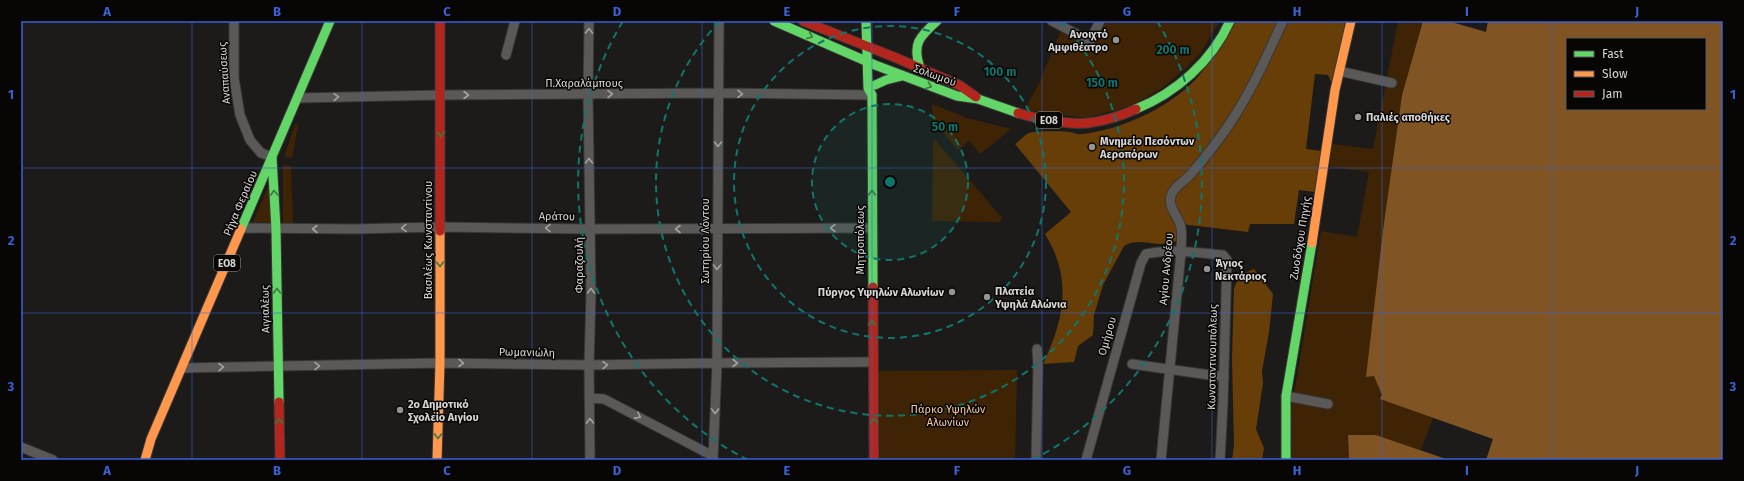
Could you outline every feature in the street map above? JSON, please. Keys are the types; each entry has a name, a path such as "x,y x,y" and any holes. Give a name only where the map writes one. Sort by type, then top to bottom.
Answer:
{"main road":[{"name":"Ρήγα Φεραίου","path":"145,460 151,439 330,21"},
{"name":"Βασιλέως Κωνσταντίνου","path":"437,460 440,363 440,21"},
{"name":"Σολωμού","path":"774,21 902,76 957,96 978,99"},
{"name":"Σολωμού","path":"803,21 920,68 959,86 978,99"},
{"name":"Μητροπόλεως","path":"866,21 871,48"},
{"name":"Μητροπόλεως","path":"872,95 868,88 874,21"},
{"path":"920,68 915,52 917,40 937,21"},
{"name":"ΕΟ8","path":"978,99 1025,115 1049,120 1088,123 1115,118 1158,99 1192,74 1215,49 1230,21"},
{"name":"Ζωοδόχου Πηγής","path":"1286,460 1286,396 1339,70 1351,21"},
{"name":"Μητροπόλεως","path":"871,63 875,85 872,95 874,460"},
{"path":"875,85 886,80 902,76"},
{"name":"Αιγιαλέως","path":"272,157 276,229 280,460"}],"street":[{"name":"Αναπαύσεως","path":"234,21 234,78 242,123 250,140 261,153 272,157"},
{"path":"506,55 515,21"},
{"name":"Φαραζουλή","path":"589,21 588,95 591,229 589,365 590,460"},
{"name":"Σωτηρίου Λόντου","path":"713,458 717,363 719,21"},
{"path":"1052,21 1090,40 1100,21"},
{"name":"Αγίου Ανδρέου","path":"1161,460 1181,252 1180,224 1170,202 1171,196 1174,190 1191,174 1221,136 1242,104 1283,21"},
{"path":"1339,70 1392,83"},
{"name":"Π.Χαραλάμπους","path":"297,98 441,95 718,93 872,95"},
{"name":"Αράτου","path":"242,228 276,229 440,226 591,229 872,228"},
{"name":"Ομήρου","path":"1086,460 1141,263 1146,254 1155,252 1181,252"},
{"name":"Κωνσταντινουπόλεως","path":"1181,252 1223,255 1227,260 1220,460"},
{"path":"1036,460 1037,349"},
{"name":"Ρωμανιώλη","path":"182,368 440,363 589,365 873,362"},
{"path":"1132,364 1224,377"},
{"path":"1286,396 1328,404"},
{"path":"589,398 604,399 713,458"},
{"path":"21,447 53,460"}],"green space":[{"path":"1100,21 1220,21 1200,54 1187,67 1165,86 1139,102 1120,109 1086,118 1025,110 1039,83 1063,26 1090,40"},
{"path":"1398,21 1423,21 1402,95 1383,230 1366,377 1374,376 1382,395 1398,405 1433,418 1421,450 1376,435 1348,435 1349,460 1292,460 1291,413 1321,231 1357,237 1369,172 1330,167 1332,144 1373,149"},
{"path":"932,104 967,118 1011,129 980,154 969,141 958,150 933,121"},
{"path":"295,124 298,125 292,158 284,157"},
{"path":"935,140 1002,218 1000,222 932,221 933,141"},
{"path":"283,165 291,166 293,223 283,223"},
{"path":"270,182 271,222 253,222"},
{"name":"Πάρκο Υψηλών Αλωνίων","path":"1017,370 1015,460 880,460 879,371"}],"shaded area":[{"path":"1232,21 1351,21 1335,90 1328,75 1315,74 1306,149 1322,151 1315,192 1299,190 1294,224 1250,224 1248,232 1181,224 1181,241 1165,244 1137,242 1124,246 1103,285 1094,315 1093,335 1078,346 1074,362 1043,364 1056,331 1062,299 1062,283 1059,267 1054,251 1045,234 1071,212 1015,144 1027,134 1032,132 1061,131 1079,134 1113,128 1130,122 1162,106 1190,85 1201,73"},
{"path":"1423,21 1448,21 1486,32 1488,21 1723,21 1723,460 1486,460 1493,439 1380,399 1382,395 1374,376 1366,377 1383,230 1402,95"},
{"path":"1254,269 1273,294 1269,332 1262,371 1263,383 1256,429 1264,448 1262,460 1232,460 1234,445 1232,358 1234,288 1240,275"},
{"path":"1348,435 1376,435 1449,460 1349,460"}],"traffic: fast":[{"path":"241,229 330,21"},
{"path":"774,21 875,65 957,96 978,99 1018,113"},
{"path":"866,21 868,88 872,95 873,287"},
{"path":"920,68 917,47 922,37 937,21"},
{"path":"1136,109 1165,94 1179,85 1191,74 1213,49 1230,21"},
{"path":"875,85 886,80 902,76"},
{"path":"272,157 276,229 279,402"},
{"path":"1286,460 1286,396 1312,243"}],"traffic: slow":[{"path":"1312,243 1335,90 1351,21"},
{"path":"145,460 151,439 241,229"},
{"path":"437,460 440,363 440,231"}],"traffic: jam":[{"path":"440,21 440,231"},
{"path":"803,21 894,57 959,85 976,97"},
{"path":"1018,113 1053,121 1088,123 1106,120 1136,109"},
{"path":"873,287 874,460"},
{"path":"279,402 280,460"}],"place":[{"name":"Aνοιχτό Aμφιθέατρο","path":"1116,40"},
{"name":"Παλιές αποθήκες","path":"1358,117"},
{"name":"Μνημείο Πεσόντων Αεροπόρων","path":"1092,147"},
{"name":"Άγιος Νεκτάριος","path":"1207,269"},
{"name":"Πύργος Υψηλών Αλωνίων","path":"952,292"},
{"name":"Πλατεία Υψηλά Αλώνια","path":"987,297"},
{"name":"2ο Δημοτικό Σχολείο Αιγίου","path":"400,410"}]}
